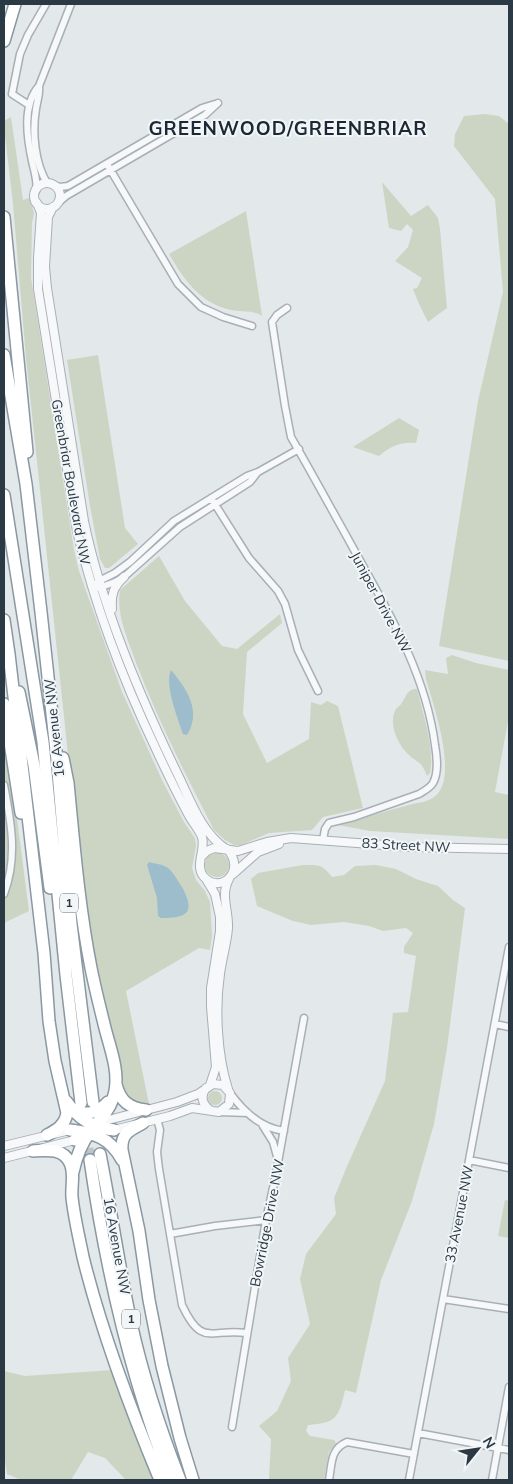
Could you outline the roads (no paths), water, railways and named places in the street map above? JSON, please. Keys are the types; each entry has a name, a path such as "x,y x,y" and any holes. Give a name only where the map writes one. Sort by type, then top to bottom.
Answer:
{"highway":[{"path":"4,41 15,4"},
{"path":"4,217 29,466 26,484"},
{"path":"4,256 16,344"},
{"name":"16 Avenue NW","path":"4,355 26,484 52,703 71,924 77,1102"},
{"name":"16 Avenue NW","path":"4,495 43,742 77,1102"},
{"path":"4,620 44,953 51,1038 57,1070 77,1102 79,1112 93,1112 102,1108 113,1096"},
{"path":"9,654 24,708 34,765 50,888 66,975"},
{"path":"52,703 68,782 86,936 94,984 113,1057 118,1091 125,1103 131,1107 146,1110"},
{"path":"4,704 44,953"},
{"path":"72,1176 76,1160 93,1129 109,1106 116,1081"},
{"path":"77,1102 77,1114 118,1153 128,1176"},
{"path":"47,1135 60,1127 66,1119 67,1113 77,1102"},
{"path":"143,1123 129,1131 121,1141 139,1231 149,1300 162,1366 180,1438 193,1480"},
{"path":"72,1135 93,1129 114,1130"},
{"path":"33,1151 53,1150 61,1153 69,1161 72,1168 72,1198 83,1257 97,1310 115,1365 160,1480"},
{"name":"16 Avenue NW","path":"172,1480 147,1414 129,1356 106,1255 95,1157 132,1324 150,1395 180,1480"}],"street":[{"path":"29,105 12,94 20,54 46,4"},
{"path":"36,191 42,185 67,186 202,108 218,103 205,115 66,196 56,205 44,208 37,204 35,196 37,184 29,147 29,105 32,93 39,86 71,4"},
{"path":"39,86 40,95 36,109 35,127 37,152 42,175 59,191 60,199 56,205"},
{"path":"107,164 183,290 201,307 223,317 252,326"},
{"name":"Greenbriar Boulevard NW","path":"37,204 41,213 38,289 77,531 92,587 140,715 187,811 201,834 203,846 201,858"},
{"name":"Greenbriar Boulevard NW","path":"56,205 48,217 45,267 47,288 84,522 100,584 145,705 169,756 205,828 226,849"},
{"name":"Juniper Drive NW","path":"287,308 277,315 272,322 285,406 292,437 398,631 421,684 434,734 436,754 436,776 428,789 354,817 328,823 324,828 323,840"},
{"path":"100,584 122,568 174,522 247,476 258,472 298,449"},
{"path":"113,621 111,602 112,592 116,585 180,527 250,482 258,472"},
{"path":"211,498 250,558 273,585 285,604 298,650 318,691"},
{"path":"92,587 124,577"},
{"path":"4,784 12,829 13,847 10,874 4,894"},
{"name":"83 Street NW","path":"226,849 238,851 277,839 323,840 410,847 509,848"},
{"name":"83 Street NW","path":"231,877 258,852 274,845 302,839"},
{"path":"218,848 226,849 235,861 235,868 224,893 228,927 220,970 218,995 220,1048 231,1096 229,1104 215,1111 206,1107 202,1101 202,1094 208,1087 216,1068 211,988 220,931 220,917 215,894 200,868 201,858 210,849 218,848"},
{"path":"204,877 211,882 219,883 231,877"},
{"name":"33 Avenue NW","path":"409,1480 509,947"},
{"name":"Bowridge Drive NW","path":"232,1427 246,1333 304,1018"},
{"path":"495,1024 509,1027"},
{"path":"93,1129 146,1110 194,1096 208,1087 220,1084 229,1091 248,1113 263,1125 271,1130 284,1132"},
{"path":"114,1130 192,1108 248,1113"},
{"path":"157,1119 160,1130 157,1152 159,1169 182,1305 188,1318 197,1329 207,1334 236,1331 246,1333"},
{"path":"263,1125 273,1142 278,1161"},
{"path":"4,1146 47,1135 72,1135"},
{"path":"4,1158 33,1151 72,1135"},
{"path":"469,1160 509,1168"},
{"path":"170,1234 266,1220"},
{"path":"444,1298 509,1309"},
{"path":"492,1480 509,1387"},
{"path":"418,1433 509,1450"},
{"path":"328,1480 334,1451 339,1445 346,1442 414,1454"}],"water":[{"path":"171,670 187,693 193,709 191,726 187,735 183,734 172,702 169,684"},
{"path":"149,862 166,867 172,872 182,887 188,903 188,908 183,915 170,918 158,916 157,898 147,865"}],"tunnel":[{"path":"85,1132 90,1160"}],"district":[{"name":"GREENWOOD/GREENBRIAR","path":"288,128"}]}
